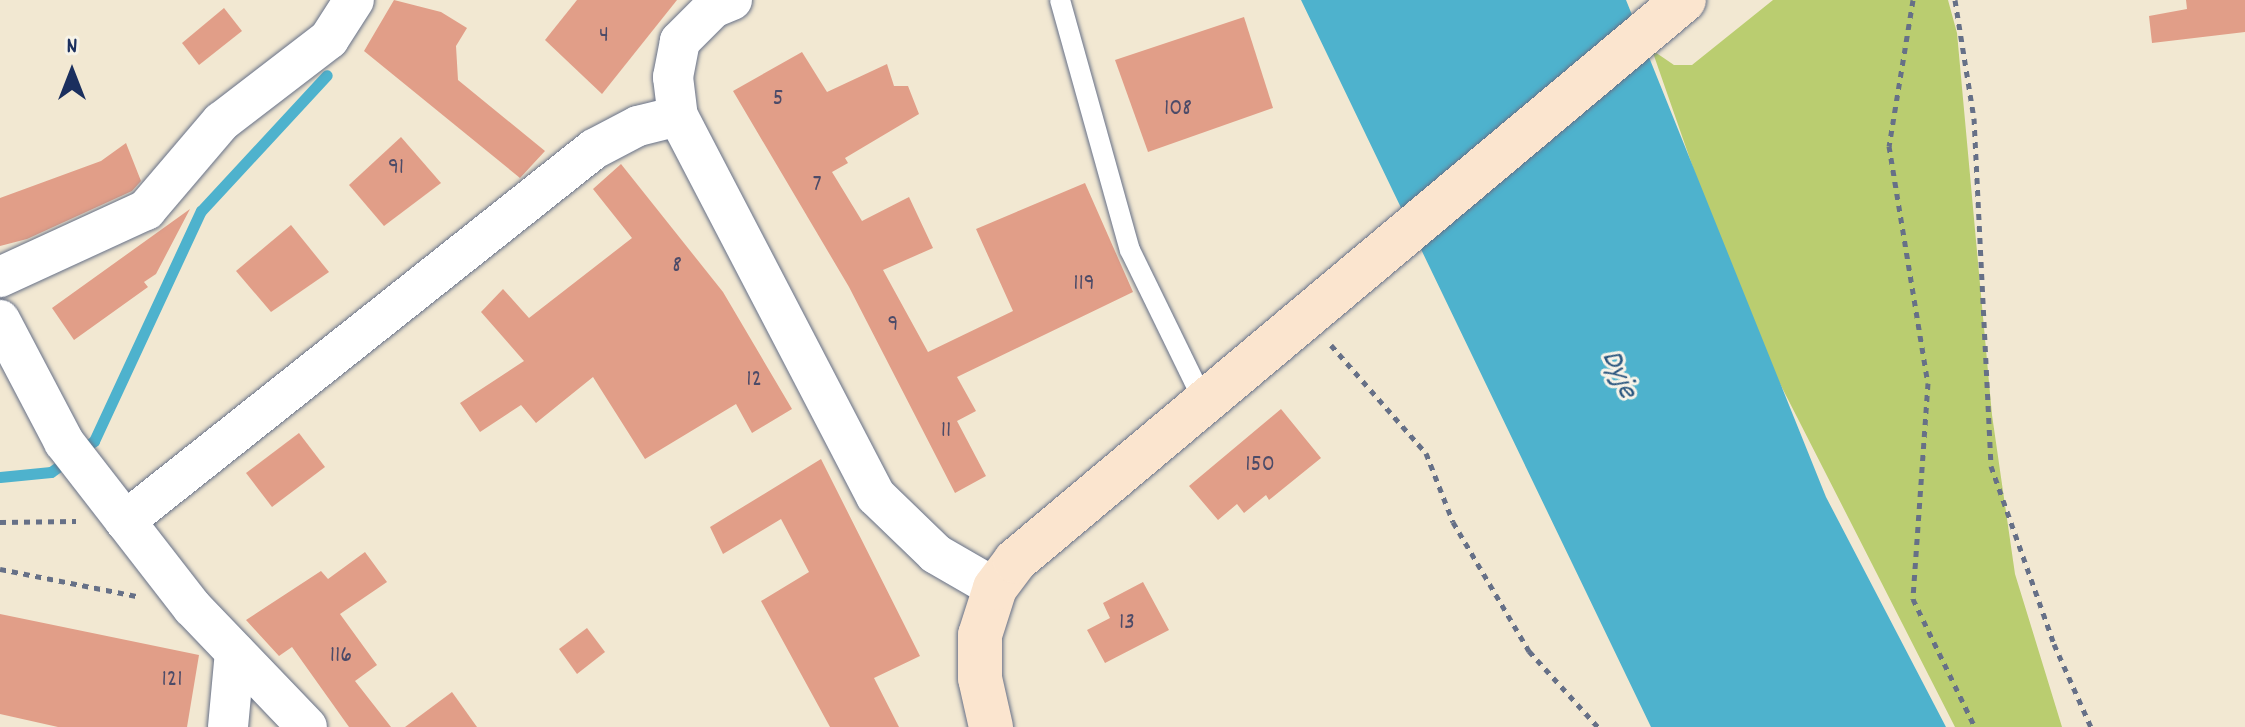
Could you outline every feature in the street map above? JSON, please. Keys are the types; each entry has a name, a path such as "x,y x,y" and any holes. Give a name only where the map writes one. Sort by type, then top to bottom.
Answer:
{"street":[{"path":"0,277 146,210 221,122 329,39 354,0"},
{"path":"717,3 680,41 673,77 678,116 876,496 936,554 995,588"},
{"path":"991,727 980,678 980,635 995,588 1045,531 1371,266 1676,7"},
{"path":"125,521 594,149 638,126 678,116"},
{"path":"0,320 73,455 192,607 307,727"},
{"path":"228,727 235,652"}],"lane":[{"path":"1060,0 1130,250 1204,402"}],"path":[{"path":"1913,0 1889,146 1928,383 1913,599 1975,727"},
{"path":"1955,0 1974,118 1991,466 2054,644 2091,727"},
{"path":"1305,319 1426,453 1453,522 1521,638 1598,727"},
{"path":"0,522 125,521"},
{"path":"0,569 192,607"}],"green space":[{"path":"1773,0 1948,0 1957,33 1992,415 2015,574 2062,727 1955,727 1743,311 1652,50 1674,65 1692,65"}],"water":[{"name":"Dyje","path":"1301,0 1626,0 1826,497 1946,727 1651,727"}],"building":[{"path":"394,0 441,12 467,28 456,46 458,80 545,151 520,178 364,51"},
{"path":"577,0 677,0 602,94 545,40"},
{"path":"2186,0 2245,0 2245,32 2152,43 2149,16 2187,9"},
{"path":"224,8 242,31 199,65 182,43"},
{"path":"1244,17 1273,108 1148,152 1115,60"},
{"path":"802,52 827,92 887,64 894,86 908,86 919,114 845,158 848,163 832,172 862,221 909,197 933,248 883,270 928,352 1013,311 976,229 1085,183 1133,292 957,377 976,411 957,421 986,476 955,493 849,287 733,91"},
{"path":"401,137 441,183 384,226 349,185"},
{"path":"126,143 141,181 132,191 27,239 0,246 0,198 101,161"},
{"path":"621,164 723,292 792,409 752,433 736,404 645,459 593,377 536,423 521,405 480,432 460,403 524,361 481,312 503,289 529,318 632,238 593,189"},
{"path":"190,209 156,274 144,282 148,287 74,340 52,308"},
{"path":"291,225 329,272 271,312 236,271"},
{"path":"1281,409 1321,458 1269,500 1266,495 1244,513 1237,504 1218,520 1189,486"},
{"path":"299,433 325,467 272,507 246,473"},
{"path":"821,459 920,656 874,678 899,727 830,727 761,601 809,572 781,519 723,554 710,527"},
{"path":"365,552 387,582 340,614 377,665 355,681 391,727 349,727 292,647 279,656 246,620 321,571 328,579"},
{"path":"1143,582 1169,630 1105,663 1087,630 1110,618 1103,603"},
{"path":"0,614 199,655 187,727 58,727 0,714"},
{"path":"587,628 605,652 577,674 559,649"},
{"path":"452,692 477,727 405,727"}],"waterway":[{"path":"0,477 51,472 94,441 201,211 327,75"}]}
